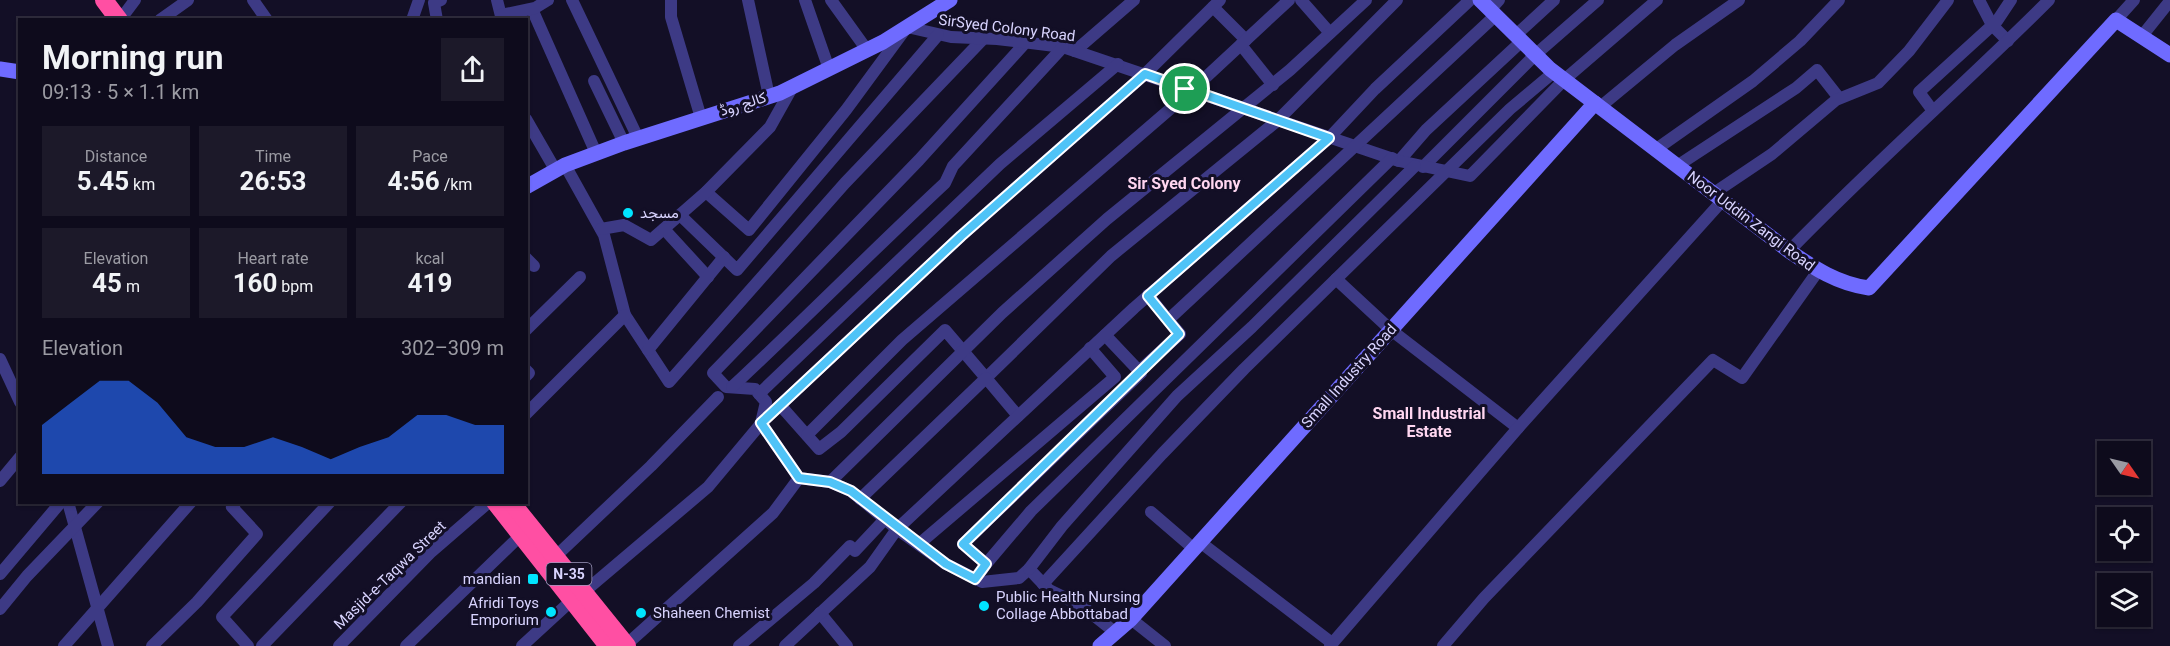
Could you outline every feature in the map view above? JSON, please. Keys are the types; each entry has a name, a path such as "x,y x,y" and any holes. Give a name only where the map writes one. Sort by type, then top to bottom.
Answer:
{"highway":[{"path":"104,0 126,10"},
{"name":"N-35","path":"497,504 521,535 626,646"},
{"name":"N-35","path":"512,504 555,557 603,644"}],"street":[{"path":"163,18 188,0"},
{"path":"254,0 263,18"},
{"path":"405,0 412,18"},
{"path":"412,18 419,0"},
{"path":"437,18 434,3 441,0"},
{"path":"501,8 532,9 548,0"},
{"path":"572,0 631,141"},
{"path":"671,0 671,16 701,118"},
{"path":"748,0 770,96"},
{"path":"805,0 829,69"},
{"path":"831,0 867,50"},
{"name":"کالج روڈ","path":"528,186 560,168 596,153 770,96 793,86 867,50 950,0"},
{"path":"732,387 784,340 841,280 945,183 953,166 1069,49 1134,0"},
{"path":"807,435 902,340 1191,91 1289,0"},
{"path":"1301,0 1330,33"},
{"path":"830,482 964,350 1107,219 1273,85 1366,0"},
{"path":"860,499 986,378 1053,309 1111,256 1277,121 1397,0"},
{"path":"785,646 870,567 897,529 1090,348 1329,138 1375,89 1470,0"},
{"path":"975,579 1031,511 1090,452 1395,160 1519,38 1554,0"},
{"path":"1026,42 919,160 713,373 726,387 755,389 766,402 761,423 799,478 830,482 851,491 897,529 946,564 982,582 1019,578 1029,569 1062,526 1177,396 1535,55 1598,0"},
{"path":"1043,584 1162,454 1510,109 1559,76 1657,0"},
{"path":"1598,105 1675,45 1739,0"},
{"path":"1655,150 1753,81 1800,41 1839,0"},
{"path":"1151,512 1331,645 1718,197 1839,98 1878,83 1909,51 1948,0"},
{"path":"1979,0 1992,25 2008,40"},
{"path":"1933,111 1919,92 1992,25 2011,0"},
{"path":"1789,250 1860,177 2049,0"},
{"path":"2134,0 2116,20 2169,54"},
{"path":"2142,36 2170,1"},
{"path":"522,646 708,487 761,423 961,236 1145,74 1217,4 1273,85"},
{"path":"1168,320 1356,147 1491,6"},
{"name":"Noor Uddin Zangi Road","path":"1491,6 1535,55 1559,76 1789,250 1818,271 1853,286 1869,288 2116,20"},
{"path":"532,9 596,153"},
{"path":"706,192 749,230 846,110 907,27"},
{"name":"SirSyed Colony Road","path":"907,27 938,34 1026,42 1069,49 1395,160 1470,176 1559,76"},
{"path":"680,215 737,270 938,34"},
{"path":"528,122 601,229 625,315 669,382 845,183 984,38"},
{"path":"759,394 1000,164 1118,64"},
{"path":"0,69 18,72"},
{"path":"1677,166 1796,88 1817,70 1839,98"},
{"path":"594,81 631,141"},
{"path":"601,229 624,225 651,240 706,192 770,127 793,86"},
{"name":"Small Industry Road","path":"1100,646 1131,619 1391,330 1598,105"},
{"path":"664,229 708,277"},
{"path":"648,350 724,257"},
{"path":"1443,646 1484,598 1713,360 1742,378 1818,271"},
{"path":"528,328 580,277"},
{"path":"1336,279 1391,330 1518,428"},
{"path":"986,564 963,544 1179,334 1148,296"},
{"path":"528,412 625,315"},
{"path":"780,405 819,449 945,330 1018,416"},
{"path":"1105,335 1139,371"},
{"path":"919,544 1115,377 1090,348"},
{"path":"0,359 18,398"},
{"path":"555,557 651,466 718,397"},
{"path":"0,481 18,459"},
{"path":"626,646 773,513 799,478"},
{"path":"0,574 60,504"},
{"path":"69,504 108,646"},
{"path":"0,609 27,576 96,504"},
{"path":"63,646 189,504"},
{"path":"152,646 197,602 257,534 232,507 234,504"},
{"path":"248,646 222,617 328,504"},
{"path":"262,646 399,504"},
{"name":"Masjid-e-Taqwa Street","path":"339,646 430,553 487,504"},
{"path":"739,646 814,583 850,546 855,551 885,519"},
{"path":"406,646 521,535"},
{"path":"1029,569 1049,590 1082,606 1116,633"},
{"path":"820,613 847,646"},
{"path":"1131,619 1165,646"}],"place":[{"name":"مسجد","path":"628,213"},
{"name":"mandian","path":"533,579"},
{"name":"Public Health Nursing Collage Abbottabad","path":"984,606"},
{"name":"Afridi Toys Emporium","path":"551,612"},
{"name":"Shaheen Chemist","path":"641,613"}],"district":[{"name":"Sir Syed Colony","path":"1184,183"},
{"name":"Small Industrial Estate","path":"1429,422"}],"route":[{"path":"1145,74 1185,89 1329,138 1148,296 1179,334 963,544 986,564 975,579 946,564 897,529 851,491 830,482 799,478 761,423 825,366 961,236 1145,74"}]}
